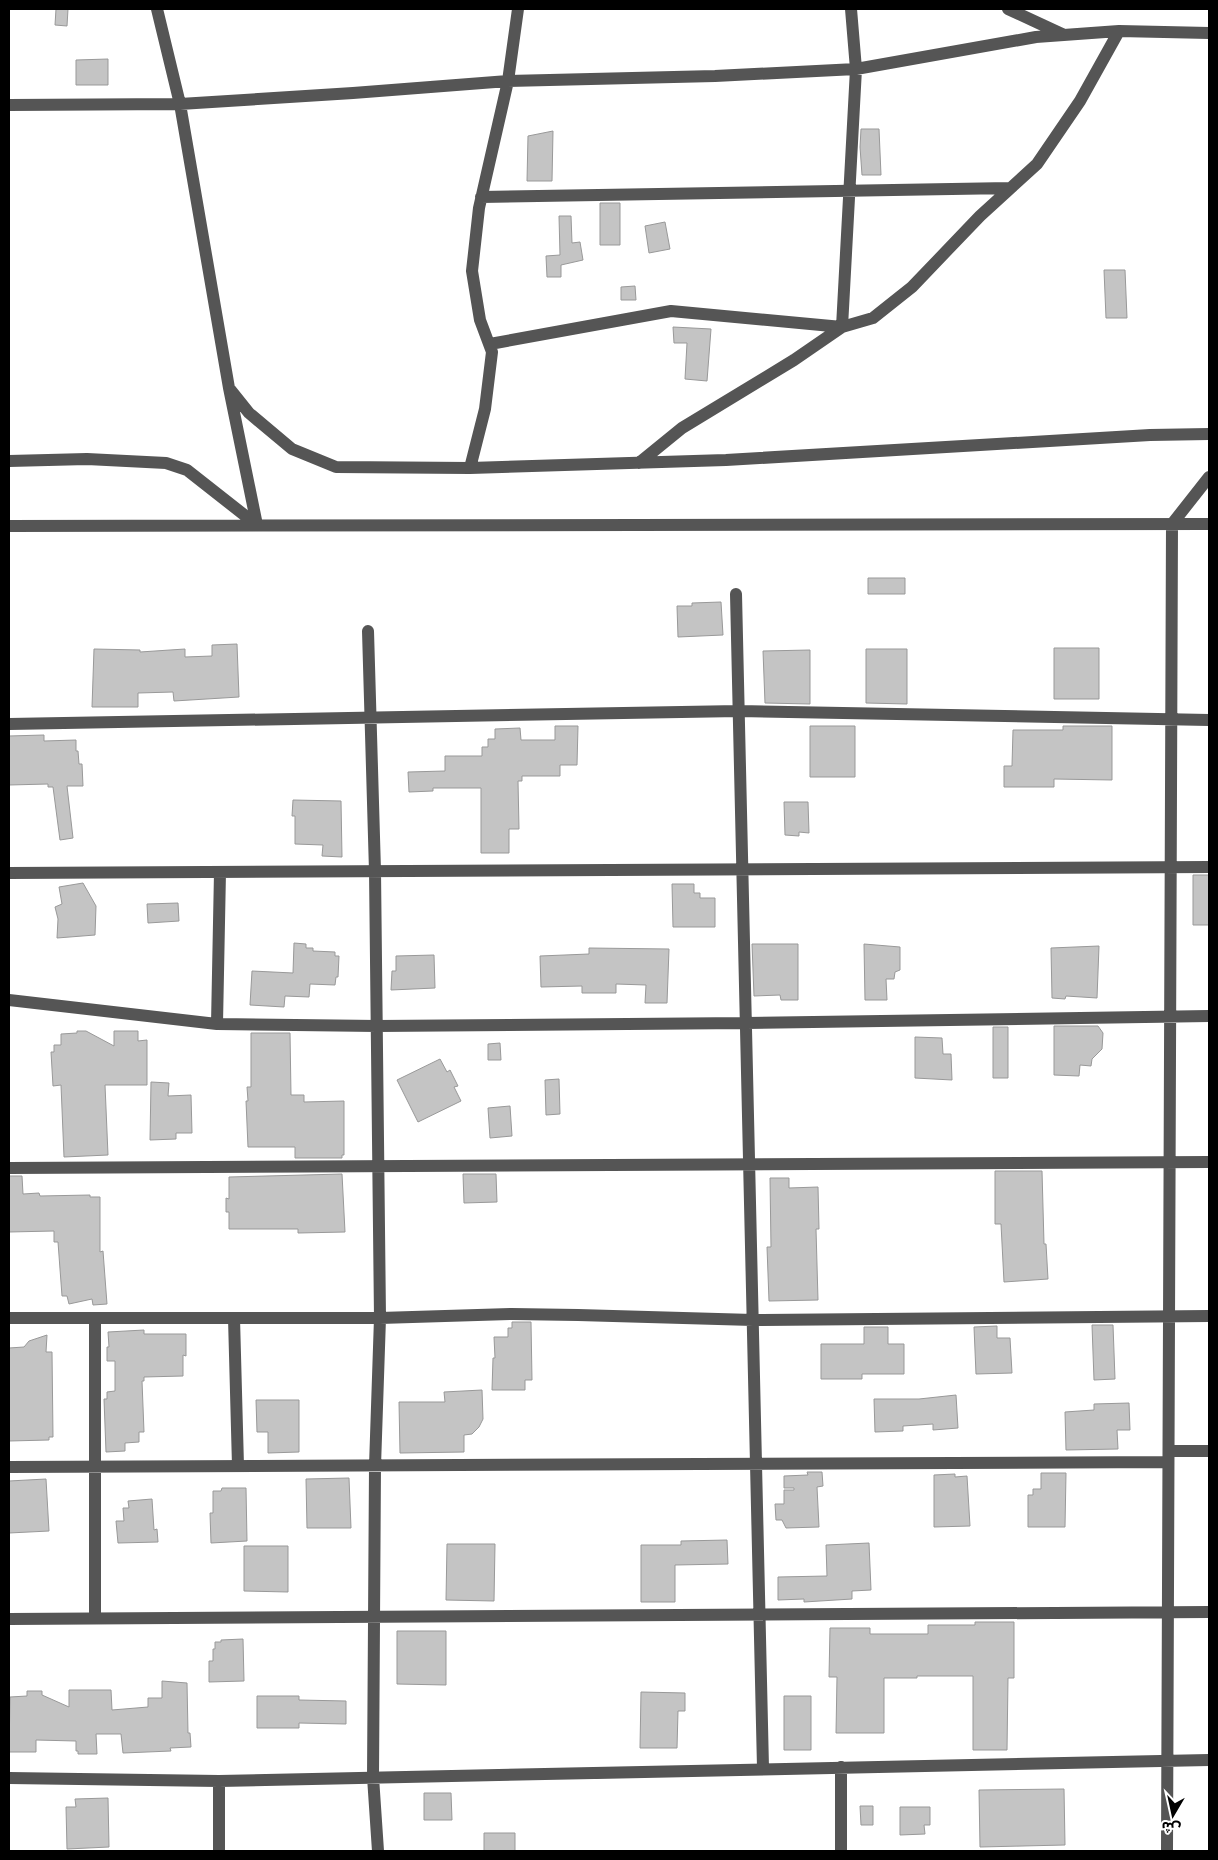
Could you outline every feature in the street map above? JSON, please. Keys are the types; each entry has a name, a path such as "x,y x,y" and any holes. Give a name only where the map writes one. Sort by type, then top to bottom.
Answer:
{"street":[{"path":"157,9 180,104 228,388 257,526"},
{"path":"470,468 485,409 492,352 480,320 472,271 481,197 508,81 518,9"},
{"path":"842,327 856,69 851,9"},
{"path":"1008,9 1065,35"},
{"path":"9,105 180,104 508,81 715,76 856,69 1036,37 1119,31 1209,34"},
{"path":"640,463 682,428 794,360 842,327 873,318 912,287 980,216 1037,164 1080,101 1119,31"},
{"path":"481,197 1010,188"},
{"path":"490,344 671,311 842,327"},
{"path":"228,388 249,413 292,448 336,467 470,468 726,460 1150,435 1209,434"},
{"path":"9,461 87,459 166,463 187,470 257,526"},
{"path":"1167,1851 1172,524 1209,477"},
{"path":"9,526 1209,524"},
{"path":"736,594 763,1768"},
{"path":"368,631 375,871 380,1318 375,1466 372,1777 378,1851"},
{"path":"9,724 739,711 1209,720"},
{"path":"9,873 1209,867"},
{"path":"217,1024 220,872"},
{"path":"9,1000 217,1024 377,1026 1209,1016"},
{"path":"9,1168 1209,1162"},
{"path":"9,1318 380,1318 578,1315 753,1320 1209,1316"},
{"path":"234,1318 238,1466"},
{"path":"95,1319 95,1618"},
{"path":"9,1467 756,1464 1168,1456 1209,1451"},
{"path":"9,1619 1209,1612"},
{"path":"9,1778 219,1781 1209,1760"},
{"path":"841,1767 841,1851"},
{"path":"219,1781 219,1851"}],"building":[{"path":"56,9 68,9 67,26 55,25"},
{"path":"108,59 108,85 76,85 76,60"},
{"path":"861,129 879,129 881,175 862,175"},
{"path":"553,131 552,181 527,181 528,136"},
{"path":"600,203 620,203 620,245 600,245"},
{"path":"559,216 571,216 572,243 580,242 583,260 561,265 561,277 547,277 546,256 560,255"},
{"path":"665,222 670,249 649,253 645,226"},
{"path":"1104,270 1125,270 1127,318 1106,318"},
{"path":"635,286 636,300 621,300 621,287"},
{"path":"673,327 711,329 707,381 685,379 687,343 674,343"},
{"path":"868,578 905,578 905,594 868,594"},
{"path":"721,602 723,635 678,637 677,606 692,606 692,603"},
{"path":"237,644 239,697 174,701 173,692 138,693 138,707 92,707 94,649 140,650 140,652 185,649 185,657 212,656 212,645"},
{"path":"1054,648 1099,648 1099,699 1054,699"},
{"path":"866,649 907,649 907,704 866,703"},
{"path":"810,650 810,704 765,703 763,651"},
{"path":"555,726 578,726 577,765 560,765 560,776 522,776 522,781 518,781 519,829 509,829 509,853 481,853 481,788 433,788 433,791 409,792 408,772 445,771 445,756 482,756 482,747 488,747 488,739 495,739 495,729 520,728 521,740 555,740"},
{"path":"810,726 855,726 855,777 810,777"},
{"path":"1063,726 1112,726 1112,780 1054,779 1054,787 1004,787 1004,766 1012,766 1013,730 1063,730"},
{"path":"44,735 44,741 76,740 79,764 82,764 83,786 67,786 73,838 60,840 53,787 48,787 48,784 9,785 9,736"},
{"path":"293,800 341,801 342,857 322,856 323,845 295,844 295,816 292,816"},
{"path":"784,802 808,802 809,833 799,832 799,836 785,835"},
{"path":"1193,875 1209,875 1209,925 1193,925"},
{"path":"83,883 96,906 95,935 57,938 58,919 55,907 62,904 59,887"},
{"path":"672,884 694,884 694,893 700,893 700,898 715,898 715,927 673,927"},
{"path":"178,903 179,921 148,923 147,904"},
{"path":"294,943 306,944 306,948 313,948 313,951 335,952 335,956 339,956 338,977 336,977 335,985 310,984 309,997 285,996 284,1007 250,1005 252,971 293,973"},
{"path":"752,944 798,944 798,1000 781,1000 780,995 754,996"},
{"path":"864,944 900,947 900,970 895,972 894,979 886,979 887,1000 865,1000"},
{"path":"1099,946 1097,998 1066,996 1065,999 1052,998 1051,948"},
{"path":"589,948 669,949 667,1003 645,1003 646,985 616,984 616,993 582,993 582,986 541,987 540,956 589,954"},
{"path":"434,955 435,988 391,990 392,971 396,971 396,956"},
{"path":"1054,1026 1098,1026 1103,1033 1102,1049 1092,1059 1091,1066 1080,1065 1079,1076 1054,1075"},
{"path":"993,1027 1008,1027 1008,1078 993,1078"},
{"path":"77,1031 86,1031 114,1046 114,1031 138,1031 138,1041 147,1040 147,1085 105,1085 108,1155 64,1157 61,1085 53,1086 51,1052 54,1052 54,1045 61,1045 61,1034 77,1033"},
{"path":"251,1033 290,1033 291,1095 304,1095 304,1102 344,1101 344,1155 342,1155 342,1158 295,1158 295,1147 248,1147 246,1101 248,1101 247,1087 251,1087"},
{"path":"915,1037 942,1038 943,1054 951,1054 952,1080 915,1078"},
{"path":"500,1043 501,1060 488,1060 488,1044"},
{"path":"440,1059 447,1072 450,1070 458,1086 454,1087 461,1101 418,1122 397,1080"},
{"path":"559,1079 560,1114 546,1115 545,1080"},
{"path":"151,1082 169,1083 168,1096 191,1095 192,1133 176,1133 176,1139 150,1140"},
{"path":"510,1106 512,1136 490,1138 488,1108"},
{"path":"995,1171 1042,1171 1044,1244 1046,1244 1048,1279 1004,1282 1001,1224 995,1224"},
{"path":"342,1174 345,1232 298,1233 298,1229 229,1229 229,1212 226,1212 226,1198 229,1199 229,1177"},
{"path":"463,1174 496,1174 497,1202 464,1203"},
{"path":"9,1176 22,1176 23,1194 39,1193 40,1196 90,1195 90,1197 100,1197 100,1252 103,1251 107,1304 93,1305 92,1299 69,1304 67,1296 62,1296 58,1242 54,1242 54,1231 9,1232"},
{"path":"770,1178 789,1178 789,1188 818,1187 819,1229 816,1229 818,1300 769,1301 767,1247 771,1247"},
{"path":"512,1322 531,1322 532,1380 525,1380 525,1390 492,1390 493,1358 495,1358 494,1337 508,1337 508,1328 512,1328"},
{"path":"1092,1325 1113,1325 1115,1379 1094,1380"},
{"path":"997,1326 997,1338 1010,1338 1012,1373 976,1374 974,1327"},
{"path":"864,1327 888,1327 888,1344 904,1344 904,1374 862,1374 862,1379 821,1379 821,1344 864,1344"},
{"path":"144,1330 144,1334 186,1334 186,1356 183,1355 183,1376 144,1377 144,1381 142,1381 144,1432 139,1432 139,1442 125,1443 125,1451 106,1452 104,1399 107,1399 107,1392 115,1391 115,1361 107,1361 107,1347 109,1347 108,1332"},
{"path":"47,1335 46,1352 52,1352 53,1437 49,1437 49,1440 9,1441 9,1348 24,1347 29,1341"},
{"path":"482,1390 483,1419 479,1427 472,1434 464,1435 464,1452 400,1453 399,1402 445,1402 444,1392"},
{"path":"956,1395 958,1428 933,1430 933,1424 903,1426 903,1431 875,1432 874,1399 919,1399"},
{"path":"256,1400 299,1400 299,1452 268,1453 268,1432 257,1432"},
{"path":"1129,1403 1130,1430 1117,1430 1118,1449 1066,1450 1065,1412 1094,1410 1094,1404"},
{"path":"807,1472 822,1472 823,1486 817,1487 819,1527 786,1528 782,1520 776,1520 775,1504 784,1504 784,1490 794,1490 794,1488 784,1488 784,1476 808,1475"},
{"path":"1041,1473 1066,1473 1065,1527 1028,1527 1028,1495 1033,1495 1033,1489 1041,1489"},
{"path":"955,1474 955,1477 967,1476 970,1526 934,1527 934,1475"},
{"path":"349,1478 351,1528 307,1528 306,1479"},
{"path":"46,1479 49,1531 9,1533 9,1481"},
{"path":"222,1488 246,1488 247,1541 211,1543 210,1513 213,1513 213,1491 221,1491"},
{"path":"152,1499 154,1530 157,1529 158,1542 118,1543 116,1521 124,1521 123,1508 129,1508 128,1501"},
{"path":"727,1540 728,1564 675,1565 675,1602 641,1602 641,1545 681,1545 681,1541"},
{"path":"869,1543 871,1590 852,1591 852,1599 804,1602 804,1599 778,1600 778,1577 827,1576 826,1545"},
{"path":"447,1544 495,1544 494,1601 446,1600"},
{"path":"244,1546 288,1546 288,1592 244,1591"},
{"path":"975,1622 1014,1622 1014,1678 1008,1678 1007,1750 973,1750 973,1676 884,1678 884,1733 836,1733 837,1677 829,1677 830,1628 870,1628 870,1634 928,1634 928,1625 975,1625"},
{"path":"397,1631 446,1631 446,1685 397,1684"},
{"path":"243,1639 244,1681 209,1682 209,1661 213,1661 215,1642"},
{"path":"162,1681 187,1683 188,1733 190,1733 191,1747 170,1748 171,1751 123,1753 121,1734 96,1734 97,1754 78,1754 78,1751 76,1751 76,1741 36,1740 36,1752 9,1752 10,1697 27,1696 27,1691 42,1691 42,1695 69,1707 69,1690 111,1690 112,1710 148,1707 148,1698 162,1698"},
{"path":"641,1692 685,1693 685,1711 678,1711 677,1748 640,1748"},
{"path":"257,1696 299,1696 299,1700 346,1701 346,1724 299,1723 299,1728 257,1728"},
{"path":"784,1696 811,1696 811,1750 784,1750"},
{"path":"1064,1789 1065,1845 980,1847 979,1790"},
{"path":"424,1793 451,1793 452,1820 424,1820"},
{"path":"108,1798 109,1847 67,1849 66,1807 76,1807 75,1799"},
{"path":"860,1806 873,1806 873,1825 861,1825"},
{"path":"900,1807 930,1807 930,1825 924,1825 925,1834 900,1835"},
{"path":"484,1833 515,1833 515,1851 484,1851"}]}
